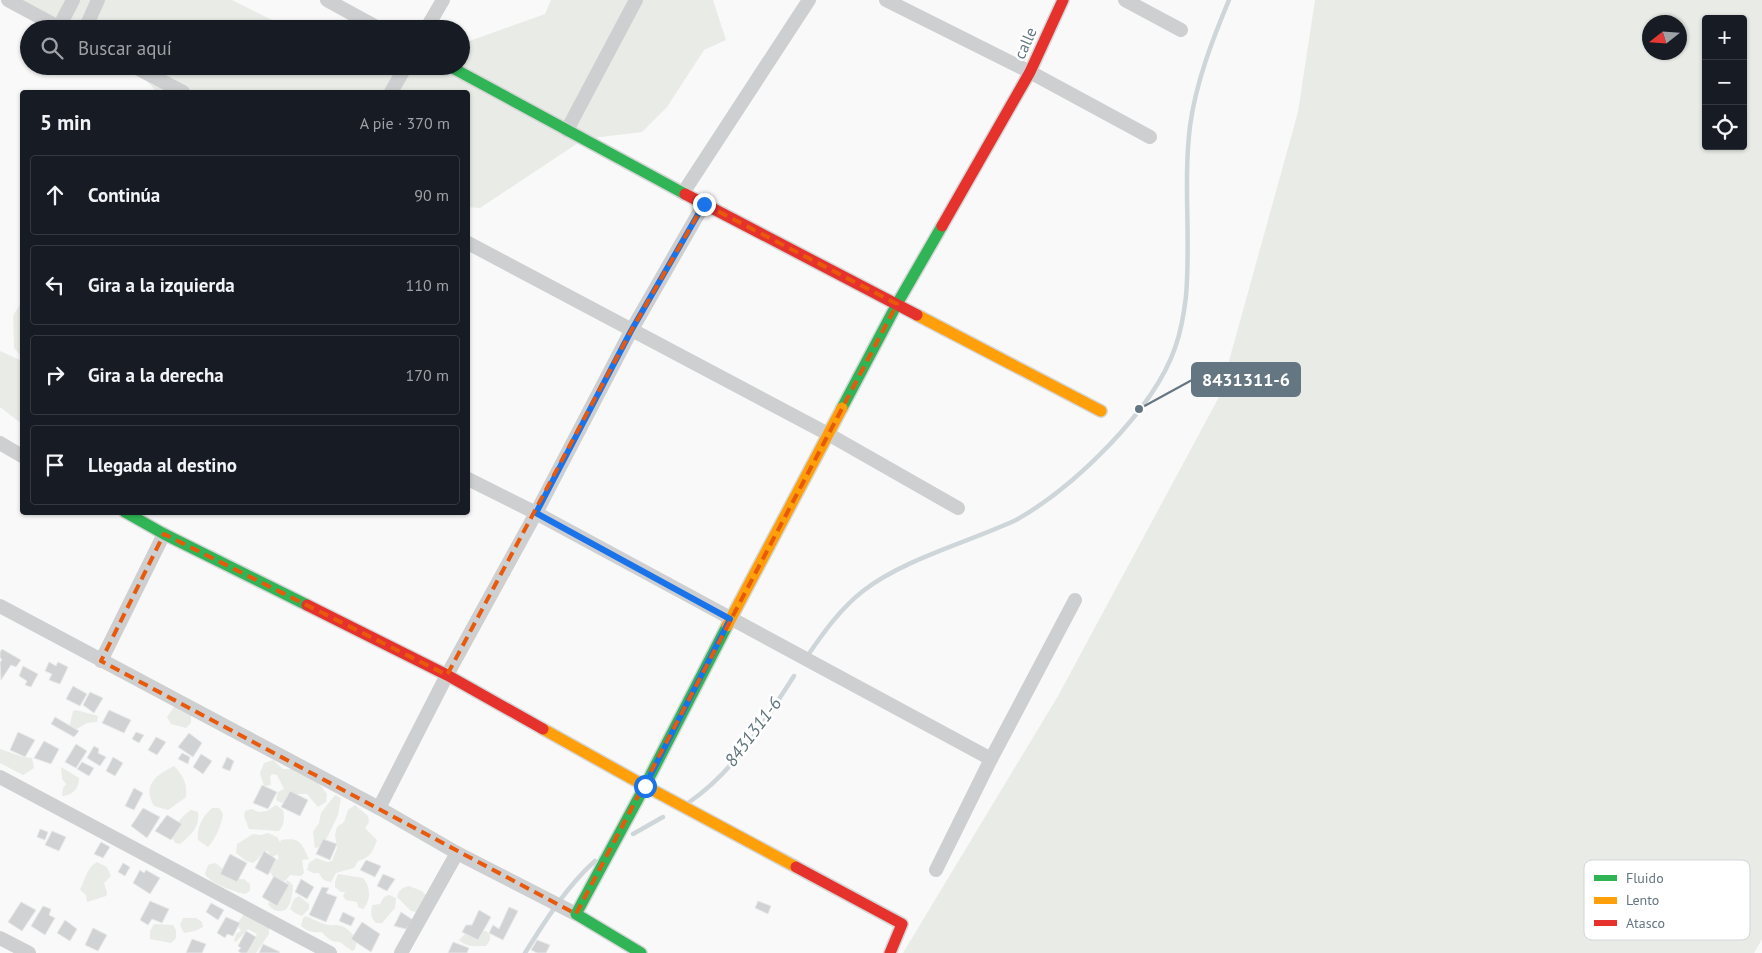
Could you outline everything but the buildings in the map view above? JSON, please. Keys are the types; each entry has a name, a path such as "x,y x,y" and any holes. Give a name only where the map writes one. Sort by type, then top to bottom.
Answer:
{"street":[{"path":"8,0 45,20"},
{"path":"64,20 73,0"},
{"path":"88,20 98,0"},
{"path":"327,0 364,20"},
{"path":"431,20 443,0"},
{"path":"567,130 636,0"},
{"path":"683,193 809,0"},
{"path":"886,0 1030,72 1150,137"},
{"name":"calle","path":"576,914 645,786 730,619 896,304 1030,72 1063,0"},
{"path":"1124,0 1181,30"},
{"path":"150,75 179,90"},
{"path":"392,90 401,75"},
{"path":"466,75 683,193 1101,411"},
{"path":"379,808 447,675 536,513 631,331 704,204"},
{"path":"470,244 828,434 958,508"},
{"path":"0,443 20,455"},
{"path":"470,480 536,513 991,759"},
{"path":"130,515 164,534 447,675 645,786 902,924 890,953"},
{"path":"101,661 164,534"},
{"path":"936,870 991,759 1075,600"},
{"path":"0,606 379,808 457,853 576,914 641,953"},
{"path":"0,777 330,953"},
{"path":"401,953 457,853"},
{"path":"0,938 29,953"}],"highlighted area":[{"path":"704,204 897,304 576,914 101,661 164,534 447,675 631,331"}],"shaded area":[{"path":"13,0 232,0 272,20 55,20"},
{"path":"551,0 713,0 726,40 704,50 667,107 642,132 584,139 480,208 470,207 470,90 155,90 141,75 470,75 470,41 545,14"},
{"path":"1315,0 1762,0 1762,939 1754,953 903,953 1058,696 1219,397 1298,112"},
{"path":"20,304 20,355 14,348 13,316"},
{"path":"0,351 20,360 20,422 0,407"},
{"path":"176,704 191,715 191,723 186,728 171,724 167,717"},
{"path":"76,710 98,716 97,722 87,723 73,731 69,728 73,711"},
{"path":"0,749 32,758 34,768 23,775 0,763"},
{"path":"273,760 283,769 295,769 314,779 327,794 326,802 318,807 307,794 293,794 281,803 276,800 278,792 284,789 277,775 272,774 270,777 271,785 264,786 260,773 264,763"},
{"path":"174,766 184,780 186,797 168,810 154,806 151,799 150,786 157,777"},
{"path":"61,767 79,778 75,791 62,796 63,788 66,784 62,779"},
{"path":"335,795 341,798 338,815 323,846 315,848 313,832 319,823 321,813"},
{"path":"276,805 284,813 283,824 279,831 249,829 244,816 245,811 252,809 258,812 267,811"},
{"path":"355,805 368,816 369,822 365,828 377,840 371,854 358,861 354,868 336,873 331,882 327,881 319,873 307,870 309,863 316,858 327,862 332,861 337,848 335,835 337,827 344,822 348,810"},
{"path":"212,808 219,808 223,814 218,832 208,847 198,840 198,831 203,818"},
{"path":"191,810 198,812 198,822 191,834 180,844 175,843 171,834 180,820"},
{"path":"268,833 277,837 280,842 281,840 293,839 300,842 309,859 302,860 304,873 301,876 290,875 286,880 279,883 269,870 272,864 279,858 277,854 272,858 268,851 263,852 253,863 246,861 236,853 237,844 253,834 261,835"},
{"path":"97,862 107,867 111,876 104,883 107,893 106,896 87,902 86,895 80,890 89,870"},
{"path":"215,863 235,878 244,879 250,884 250,891 245,894 241,893 223,887 207,877 205,874 208,865"},
{"path":"338,874 363,878 366,882 369,898 363,909 358,907 357,902 346,900 343,896 345,892 341,892 335,887"},
{"path":"287,880 293,886 290,903 282,911 275,910 268,904"},
{"path":"409,886 422,891 433,903 416,912 411,911 397,897 401,890"},
{"path":"389,895 396,898 395,908 382,923 376,923 371,915 372,905 380,904 384,897"},
{"path":"299,896 309,904 309,909 302,916 290,909 294,899"},
{"path":"245,913 269,925 269,934 256,953 246,953 257,934 248,929 236,942 234,941 236,934 241,931 237,924"},
{"path":"306,916 323,924 346,928 357,940 355,949 352,951 340,942 330,940 322,932 311,932 301,926 303,918"},
{"path":"183,918 196,918 202,922 203,927 184,933 180,925"},
{"path":"154,924 173,925 176,930 176,938 171,943 150,939 150,931"},
{"path":"468,931 486,931 490,935 490,940 486,946 465,944 459,940"}],"waterway":[{"name":"8431311-6","path":"806,658 839,614 863,591 879,580 917,560 1016,520 1062,488 1109,446 1149,397 1164,372 1175,348 1182,322 1186,296 1188,254 1187,169 1190,126 1200,78 1229,0"},
{"name":"8431311-6","path":"688,803 705,790 734,761 760,728 794,676"},
{"name":"8431311-6","path":"633,834 663,817"},
{"name":"8431311-6","path":"525,953 575,881 595,861"}],"traffic: fast":[{"path":"466,75 685,194"},
{"path":"842,408 897,304 942,226"},
{"path":"130,515 164,534 307,605"},
{"path":"641,953 576,914 645,786 727,626"}],"traffic: slow":[{"path":"917,315 1101,411"},
{"path":"727,626 842,408"},
{"path":"543,729 796,867"}],"traffic: jam":[{"path":"942,226 1030,72 1063,0"},
{"path":"685,194 917,315"},
{"path":"307,605 447,675 543,729"},
{"path":"796,867 902,924 890,953"}],"place":[{"name":"8431311-6","path":"1139,409"}],"route":[{"path":"645,786 730,619 536,513 631,331 704,204"}]}
